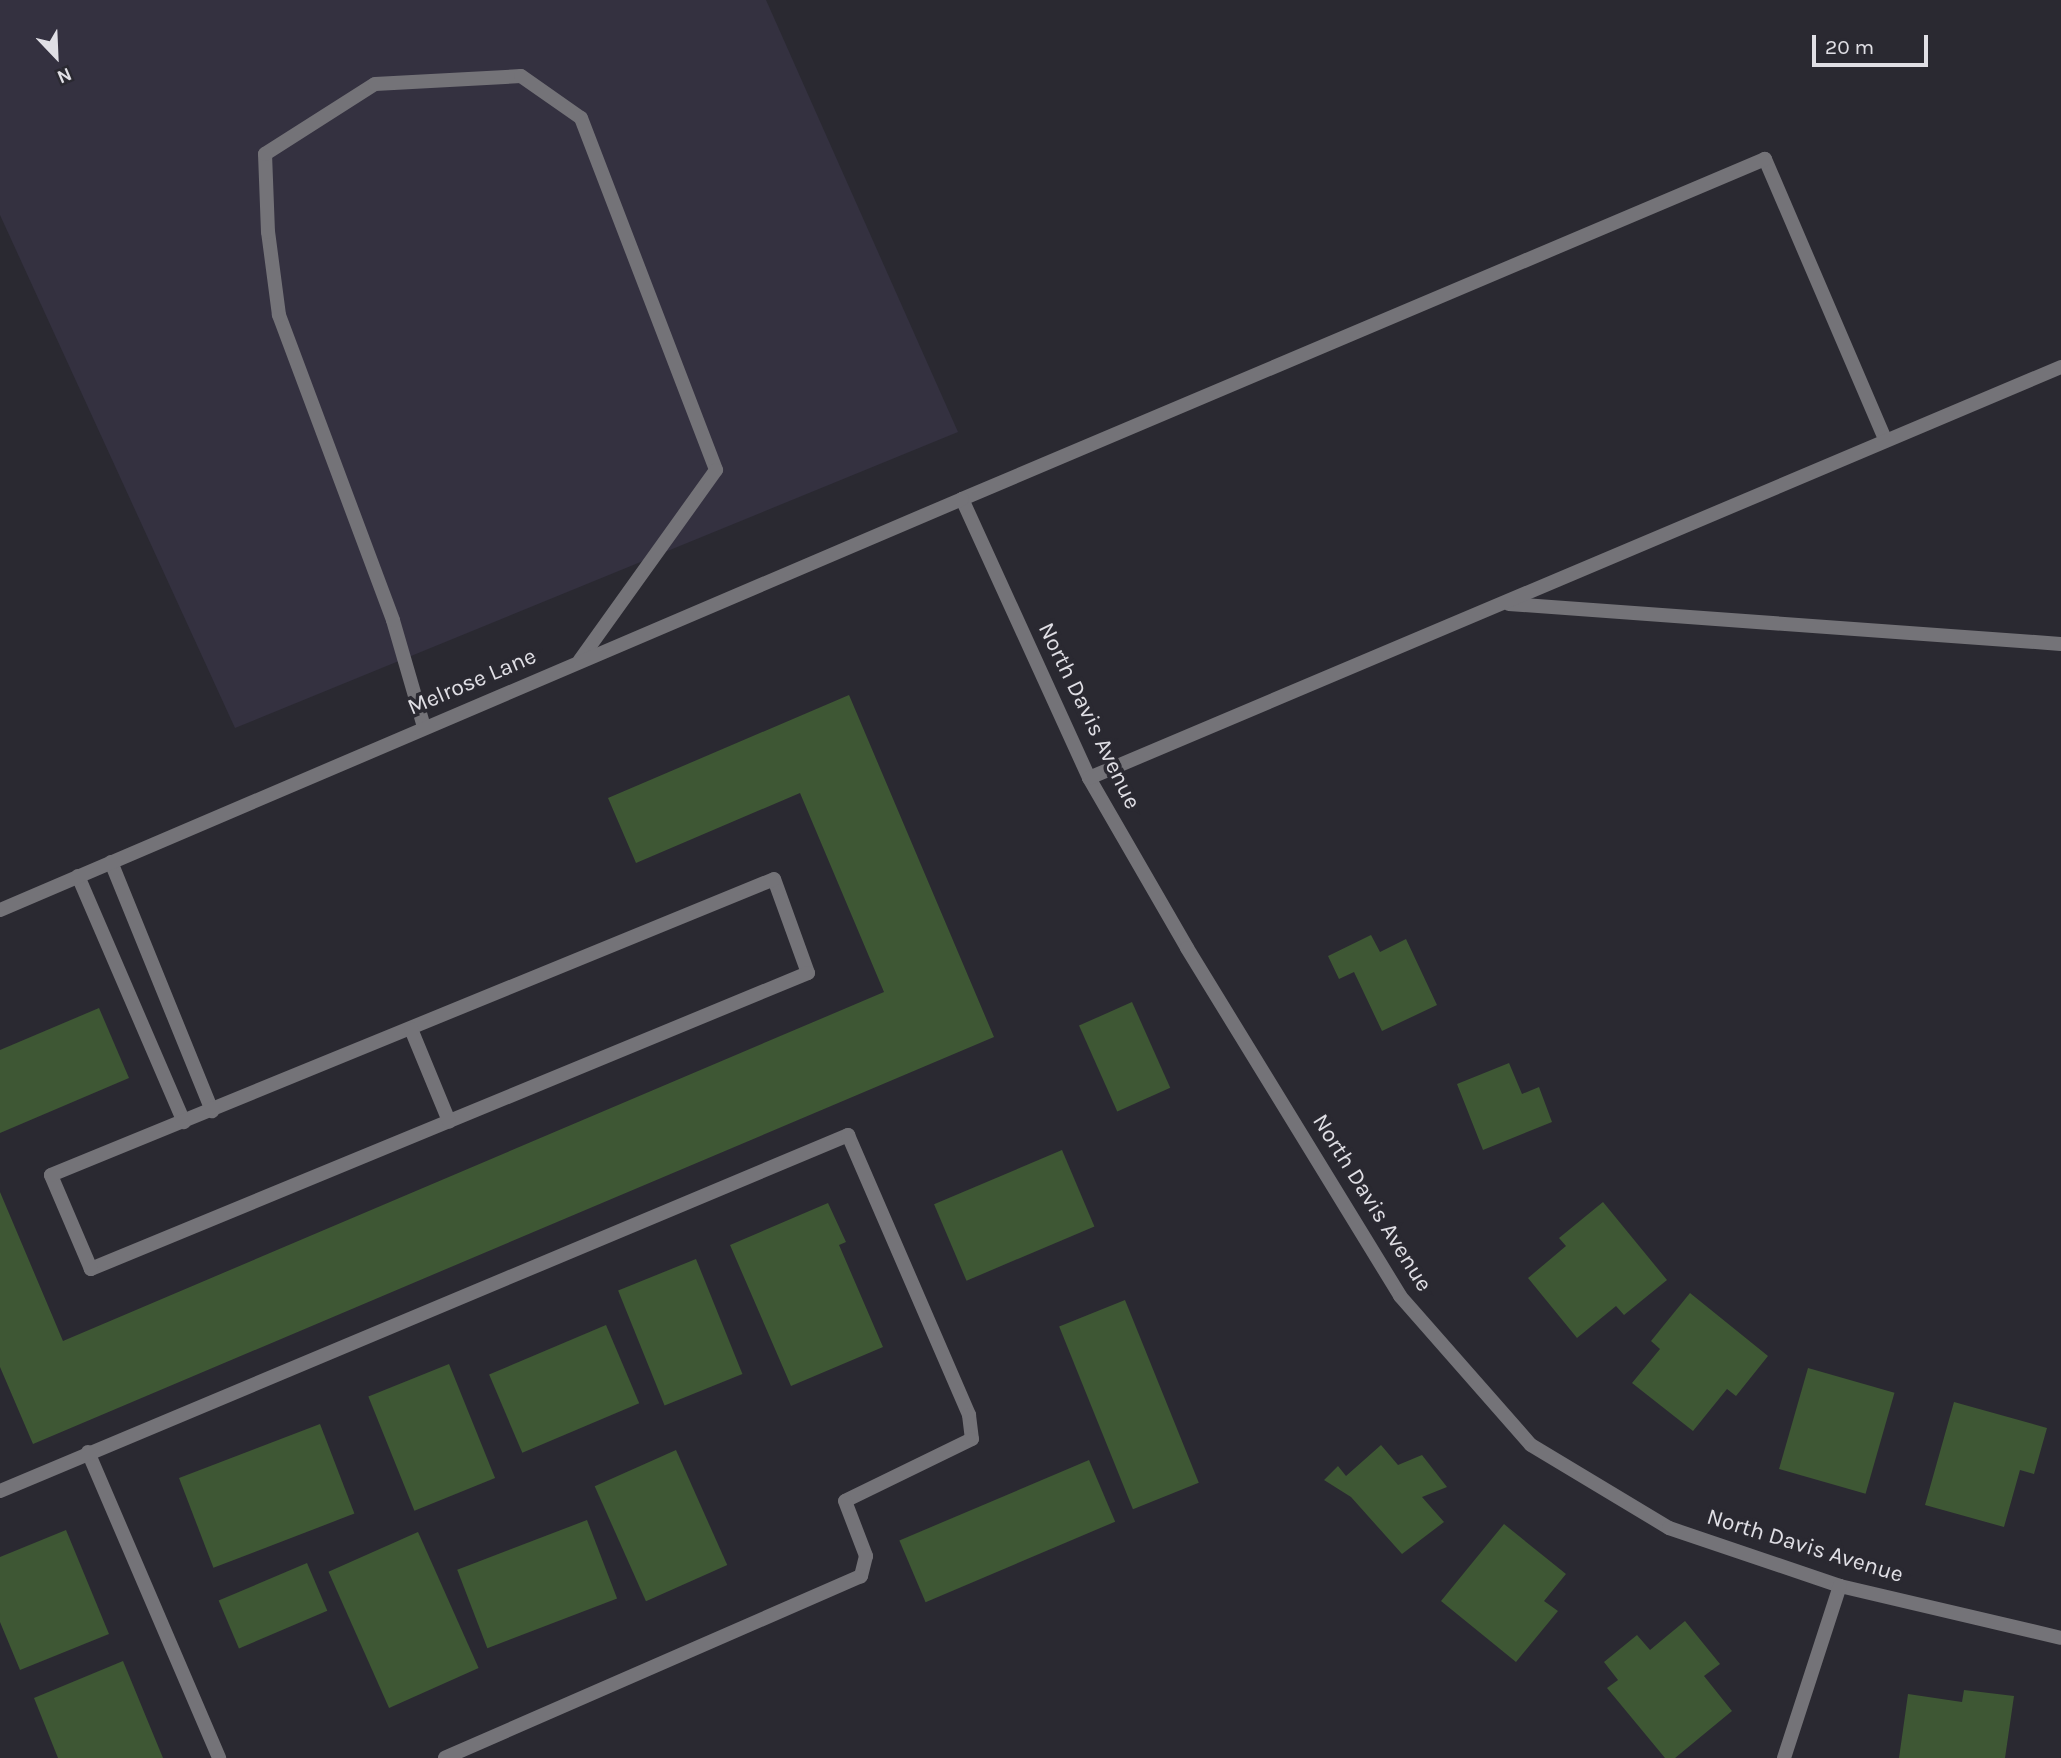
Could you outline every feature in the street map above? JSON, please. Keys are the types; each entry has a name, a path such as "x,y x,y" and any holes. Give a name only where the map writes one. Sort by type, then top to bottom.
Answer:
{"street":[{"path":"424,727 393,620 279,314 268,232 265,153 374,84 521,76 581,118 716,470 580,660"},
{"name":"Melrose Lane","path":"0,909 580,660 1765,159 1885,439"},
{"path":"1089,778 1504,604 1885,439 2061,367"},
{"name":"North Davis Avenue","path":"962,499 1089,778 1400,1297 1531,1445 1669,1528 1840,1586 2061,1638"},
{"path":"1504,604 2061,644"},
{"path":"111,862 212,1111"},
{"path":"78,876 184,1122"},
{"path":"774,879 808,973 91,1269 51,1175 411,1029 774,879"},
{"path":"411,1029 449,1121"},
{"path":"0,1491 848,1135 970,1415 972,1439 845,1501 866,1556 861,1576 444,1758"},
{"path":"88,1452 219,1758"},
{"path":"1784,1758 1840,1586"}],"shaded area":[{"path":"0,0 766,0 958,432 235,728 0,215"}],"building":[{"path":"849,695 994,1037 33,1444 0,1367 0,1192 63,1341 884,992 800,793 636,863 608,798"},
{"path":"1371,935 1380,952 1406,939 1437,1005 1382,1031 1354,972 1339,979 1328,956"},
{"path":"1132,1002 1170,1088 1117,1111 1079,1026"},
{"path":"99,1008 129,1078 0,1133 0,1050"},
{"path":"1509,1063 1522,1094 1539,1087 1552,1122 1483,1150 1457,1084"},
{"path":"1062,1150 1094,1226 966,1281 934,1204"},
{"path":"1603,1202 1667,1280 1624,1315 1616,1306 1577,1338 1528,1278 1566,1246 1559,1238"},
{"path":"828,1203 846,1242 839,1245 883,1347 791,1386 730,1245"},
{"path":"696,1259 742,1374 665,1405 618,1290"},
{"path":"1690,1293 1768,1356 1736,1396 1727,1389 1693,1431 1632,1383 1660,1349 1651,1341"},
{"path":"1125,1300 1199,1483 1133,1509 1059,1327"},
{"path":"606,1325 639,1403 522,1453 489,1375"},
{"path":"449,1364 495,1478 414,1511 368,1397"},
{"path":"1808,1368 1895,1393 1866,1494 1779,1469"},
{"path":"1954,1402 2047,1428 2034,1474 2020,1470 2004,1527 1925,1505"},
{"path":"320,1424 354,1514 213,1568 179,1478"},
{"path":"1381,1445 1398,1465 1422,1455 1447,1487 1422,1497 1444,1522 1402,1554 1351,1497 1324,1480 1338,1466 1346,1476"},
{"path":"676,1450 727,1565 646,1601 595,1486"},
{"path":"1089,1460 1115,1522 926,1602 899,1540"},
{"path":"587,1520 617,1598 487,1648 457,1570"},
{"path":"1504,1524 1566,1574 1544,1601 1558,1611 1516,1662 1441,1601"},
{"path":"66,1530 109,1634 20,1670 0,1622 0,1557"},
{"path":"418,1532 479,1668 389,1708 328,1572"},
{"path":"307,1563 327,1611 239,1648 219,1601"},
{"path":"1685,1621 1720,1664 1704,1676 1732,1711 1675,1758 1665,1758 1607,1688 1618,1680 1604,1662 1637,1635 1650,1650"},
{"path":"123,1661 163,1758 58,1758 34,1698"},
{"path":"1964,1690 2014,1696 2005,1758 1899,1758 1908,1694 1962,1702"}]}
